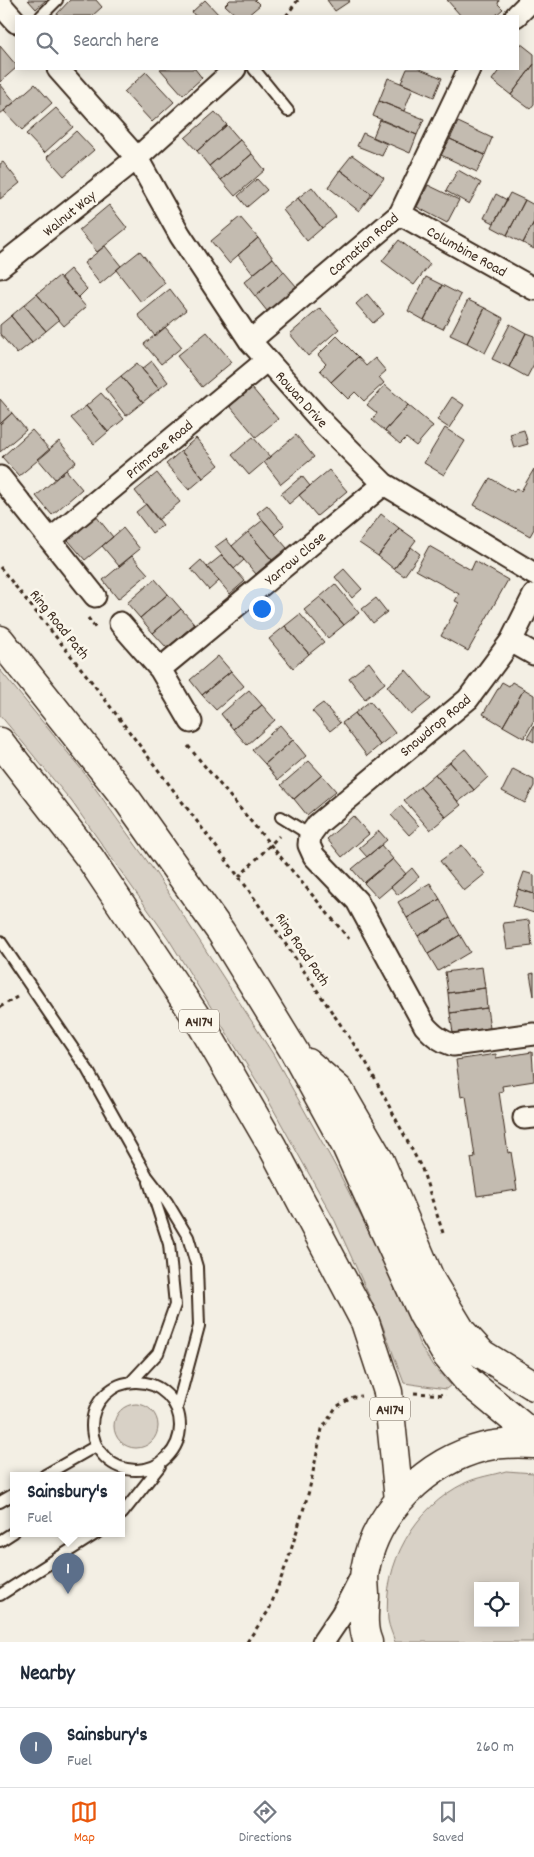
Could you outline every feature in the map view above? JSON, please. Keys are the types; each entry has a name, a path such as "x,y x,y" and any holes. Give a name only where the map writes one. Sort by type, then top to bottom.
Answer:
{"highway":[{"path":"0,640 134,810 221,932 294,1051 350,1154 423,1315 447,1356 469,1382 534,1436"},
{"name":"A4174","path":"0,742 90,858 203,1027 272,1146 365,1322 388,1392 399,1500"},
{"path":"294,1051 339,1090 380,1161 431,1281 462,1332 482,1354 534,1386"},
{"path":"368,1642 364,1632 365,1570 377,1533 399,1500 426,1474 460,1455 485,1446 513,1443 534,1444"}],"street":[{"path":"517,15 532,0"},
{"path":"0,4 15,21"},
{"name":"Rowan Drive","path":"59,70 137,158 180,235 250,341 324,424 384,484 534,574"},
{"path":"137,158 234,70"},
{"name":"Carnation Road","path":"250,341 400,214 469,70"},
{"name":"Walnut Way","path":"0,268 137,158"},
{"name":"Columbine Road","path":"400,214 534,289"},
{"name":"Primrose Road","path":"51,538 267,360"},
{"path":"0,476 51,538 90,605"},
{"name":"Yarrow Close","path":"160,669 384,484"},
{"name":"Snowdrop Road","path":"301,830 318,824 468,700 511,641 534,595"},
{"path":"120,623 160,669 191,722"},
{"path":"511,641 534,654"},
{"path":"301,830 314,856 357,901 425,1026 433,1035 442,1042 453,1044 534,1034"},
{"path":"323,1642 342,1614 365,1570"}],"lane":[{"path":"42,15 58,0"},
{"path":"255,70 288,111"},
{"path":"282,817 301,830"},
{"path":"0,941 87,1069 147,1176 167,1202 188,1237 197,1267 199,1326 177,1408"},
{"path":"131,1382 158,1353 175,1305 169,1244 147,1176"},
{"path":"125,1510 164,1461 177,1444 181,1426 177,1408 167,1394 158,1387 144,1382 131,1382 116,1386 103,1396 94,1410 92,1432 96,1446 112,1464 121,1468 144,1470 164,1461"},
{"path":"57,1472 96,1446"},
{"path":"0,1595 91,1537"}],"path":[{"path":"287,15 298,0"},
{"name":"Ring Road Path","path":"0,567 88,677 239,877 366,1062 422,1169 445,1240"},
{"path":"90,605 97,630"},
{"path":"187,745 352,944"},
{"path":"239,877 271,845 301,830"},
{"path":"247,1642 269,1610 288,1560 309,1491 322,1429 336,1407 353,1397 388,1392 455,1396 469,1382"}],"shaded area":[{"path":"0,670 82,770 155,872 273,1054 337,1169 396,1285 419,1343 433,1366 451,1385 446,1389 404,1383 382,1324 335,1221 266,1096 168,938 72,802 0,715"},
{"path":"132,1404 140,1404 152,1410 158,1426 152,1442 140,1448 132,1448 120,1442 114,1430 114,1422 120,1410"},
{"path":"506,1471 534,1473 534,1642 395,1642 388,1620 390,1578 406,1540 417,1522 447,1493 465,1483"}],"building":[{"path":"28,0 46,0 36,9"},
{"path":"70,0 96,0 102,7 93,15 56,15"},
{"path":"205,0 219,15 194,15 192,12"},
{"path":"230,0 255,0 260,5 248,15 236,15 225,5"},
{"path":"327,0 349,0 350,1 335,11"},
{"path":"447,0 499,0 498,4 503,9 496,15 460,15"},
{"path":"520,43 534,54 534,64 511,95 492,80 499,70 519,70"},
{"path":"0,46 15,64 15,69 0,82"},
{"path":"534,64 534,104 530,109 511,95"},
{"path":"161,70 196,70 202,78 183,95"},
{"path":"407,70 422,70 442,78 434,97 401,83"},
{"path":"146,72 174,102 152,122 124,92"},
{"path":"388,78 413,88 404,111 379,101"},
{"path":"0,84 15,102 0,114"},
{"path":"35,84 52,103 22,130 4,111"},
{"path":"379,101 424,119 417,135 373,116"},
{"path":"56,108 73,127 44,153 26,134"},
{"path":"215,112 227,125 197,151 185,138"},
{"path":"380,120 417,135 410,153 373,137"},
{"path":"458,122 492,138 485,155 450,139"},
{"path":"227,125 240,140 209,166 197,151"},
{"path":"76,131 94,150 64,176 47,157"},
{"path":"363,133 387,144 382,156 357,146"},
{"path":"450,139 485,155 477,172 441,155"},
{"path":"240,140 252,154 221,180 209,166"},
{"path":"252,154 265,170 235,196 221,180"},
{"path":"352,155 384,178 372,194 340,170"},
{"path":"3,162 20,183 0,199 0,164"},
{"path":"340,170 372,194 359,211 328,187"},
{"path":"458,170 481,183 469,204 446,191"},
{"path":"257,179 267,190 247,207 238,196"},
{"path":"428,185 459,200 447,223 417,207"},
{"path":"312,187 336,217 322,228 298,198"},
{"path":"510,193 525,200 507,235 492,227"},
{"path":"496,194 507,200 494,223 484,218"},
{"path":"298,198 322,228 307,241 283,210"},
{"path":"525,200 534,205 534,222 523,243 507,235"},
{"path":"109,205 127,228 97,252 79,230"},
{"path":"240,217 258,238 229,263 211,241"},
{"path":"534,222 534,249 523,243"},
{"path":"258,238 273,258 253,274 238,255"},
{"path":"399,240 430,264 414,285 382,261"},
{"path":"105,246 121,266 100,284 84,263"},
{"path":"140,251 165,283 141,302 116,270"},
{"path":"273,258 284,272 255,296 244,282"},
{"path":"70,269 87,289 78,298 61,277"},
{"path":"284,272 297,287 267,311 255,296"},
{"path":"59,276 86,307 64,326 37,294"},
{"path":"426,277 442,285 424,320 408,311"},
{"path":"442,285 461,295 443,329 424,320"},
{"path":"170,289 186,310 155,336 138,315"},
{"path":"37,294 59,320 46,331 24,305"},
{"path":"367,294 384,314 373,323 356,304"},
{"path":"468,300 485,308 467,343 450,335"},
{"path":"24,305 46,331 32,342 11,316"},
{"path":"320,308 339,329 308,356 290,334"},
{"path":"485,308 503,318 485,353 467,343"},
{"path":"11,316 32,342 17,354 0,334 0,325"},
{"path":"510,324 526,333 509,367 492,359"},
{"path":"165,327 182,347 161,364 144,344"},
{"path":"207,332 232,362 202,387 177,356"},
{"path":"526,333 534,336 534,364 527,377 509,367"},
{"path":"337,336 358,357 331,382 320,370 326,364 318,355"},
{"path":"358,357 366,366 375,358 386,371 379,377 384,383 364,401 355,392 348,399 331,382"},
{"path":"152,361 168,382 159,389 142,369"},
{"path":"137,363 159,389 143,402 121,376"},
{"path":"121,376 143,402 126,416 105,389"},
{"path":"385,385 408,405 385,431 372,420 377,413 367,405"},
{"path":"252,388 278,419 256,437 230,406"},
{"path":"101,393 124,419 108,432 86,406"},
{"path":"452,397 464,405 449,428 437,420"},
{"path":"0,399 12,413 0,424"},
{"path":"408,405 433,426 416,446 406,438 400,444 385,431"},
{"path":"86,406 108,432 94,444 71,418"},
{"path":"12,413 26,430 0,452 0,424"},
{"path":"445,428 465,441 444,475 424,463"},
{"path":"32,430 50,450 19,476 2,457"},
{"path":"524,430 528,444 514,448 510,434"},
{"path":"296,435 314,457 281,484 264,462"},
{"path":"253,437 270,457 249,475 232,455"},
{"path":"196,438 219,465 203,478 181,451"},
{"path":"59,441 76,462 55,479 38,459"},
{"path":"181,451 203,478 189,490 166,464"},
{"path":"534,469 534,529 530,536 474,505 490,478 514,492 516,488 521,491"},
{"path":"66,470 82,489 52,515 36,496"},
{"path":"329,470 347,491 317,516 299,495"},
{"path":"157,473 180,502 158,520 135,491"},
{"path":"302,476 310,486 289,504 281,494"},
{"path":"146,504 163,525 152,533 136,512"},
{"path":"267,505 284,525 275,534 257,513"},
{"path":"381,514 399,528 378,556 359,543"},
{"path":"96,516 113,537 85,560 68,540"},
{"path":"263,520 287,548 272,560 248,532"},
{"path":"123,528 140,549 119,566 102,546"},
{"path":"399,528 416,540 394,569 378,556"},
{"path":"248,532 272,560 256,574 232,546"},
{"path":"226,539 244,560 234,569 215,547"},
{"path":"429,546 471,570 475,561 508,580 468,651 441,636 459,603 455,601 459,594 416,570"},
{"path":"411,547 420,554 404,576 394,569"},
{"path":"222,555 245,581 230,594 207,567"},
{"path":"132,556 148,574 118,599 103,580"},
{"path":"201,560 219,581 209,590 191,569"},
{"path":"344,569 362,589 352,598 335,577"},
{"path":"155,579 168,594 140,618 127,603"},
{"path":"335,584 359,613 344,625 320,597"},
{"path":"168,594 181,609 153,633 140,618"},
{"path":"320,597 344,625 328,638 304,610"},
{"path":"376,598 387,612 373,623 362,609"},
{"path":"181,609 195,624 167,648 153,633"},
{"path":"300,614 324,642 309,654 285,626"},
{"path":"285,626 309,654 293,668 269,639"},
{"path":"218,656 231,671 202,695 190,680"},
{"path":"369,662 385,683 365,699 349,678"},
{"path":"406,670 431,699 411,715 387,686"},
{"path":"231,671 244,686 216,710 202,695"},
{"path":"502,682 509,686 512,682 524,689 503,726 483,714"},
{"path":"524,689 534,695 534,720 524,738 503,726"},
{"path":"249,690 262,705 233,729 221,714"},
{"path":"370,701 395,733 380,745 355,713"},
{"path":"323,703 340,723 330,731 312,711"},
{"path":"262,705 275,720 247,745 233,729"},
{"path":"355,713 380,745 367,756 342,723"},
{"path":"280,725 293,740 265,764 252,750"},
{"path":"534,726 534,742 527,738"},
{"path":"293,740 306,756 278,780 265,764"},
{"path":"465,749 488,777 474,790 450,762"},
{"path":"309,761 322,775 294,799 281,785"},
{"path":"450,762 474,790 458,802 435,774"},
{"path":"513,769 534,780 534,786 525,803 502,791"},
{"path":"435,774 461,805 446,817 420,787"},
{"path":"322,775 336,791 307,815 294,799"},
{"path":"420,787 446,817 430,830 404,800"},
{"path":"401,806 419,826 409,835 391,815"},
{"path":"353,816 369,834 342,857 327,839"},
{"path":"379,831 387,840 367,857 359,848"},
{"path":"381,845 393,859 364,883 352,869"},
{"path":"462,845 485,874 464,891 440,861"},
{"path":"393,859 406,874 378,898 364,883"},
{"path":"412,868 419,877 398,895 391,887"},
{"path":"524,872 534,875 534,894 518,889"},
{"path":"430,883 440,899 407,918 398,902"},
{"path":"518,889 534,894 534,913 513,906"},
{"path":"440,899 450,918 418,936 407,918"},
{"path":"450,918 460,935 428,954 418,936"},
{"path":"529,920 532,946 507,949 503,923"},
{"path":"460,935 470,952 438,971 428,954"},
{"path":"482,967 485,988 448,993 445,972"},
{"path":"534,973 534,996 530,974"},
{"path":"485,988 487,1008 450,1013 448,993"},
{"path":"487,1008 490,1028 453,1033 450,1013"},
{"path":"532,1052 534,1081 502,1086 503,1091 499,1092 508,1153 511,1152 517,1190 477,1196 471,1158 475,1157 466,1096 461,1097 456,1060 496,1054 496,1058"}],"place":[{"name":"Sainsbury's","path":"68,1594"}]}
